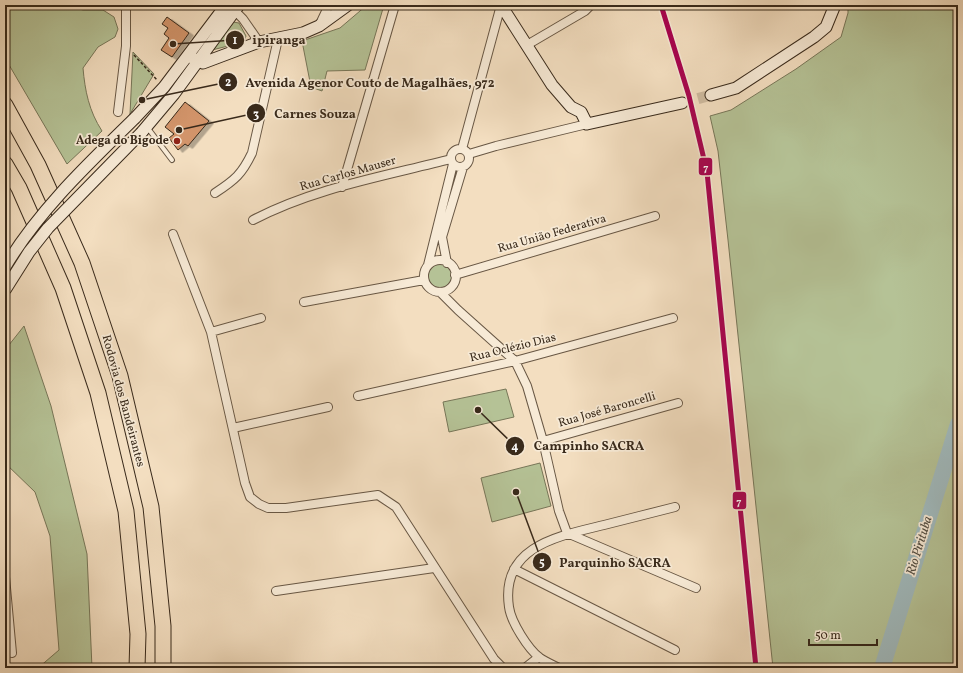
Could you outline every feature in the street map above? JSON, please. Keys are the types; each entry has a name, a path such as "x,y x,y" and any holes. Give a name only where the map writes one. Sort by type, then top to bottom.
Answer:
{"highway":[{"name":"Rodovia dos Bandeirantes","path":"5,105 38,165 82,263 120,376 151,507 163,626 163,668"},
{"name":"Rodovia dos Bandeirantes","path":"5,164 19,188 63,288 98,393 126,511 138,634 137,668"}],"street":[{"path":"81,5 113,5"},
{"path":"118,112 126,46 126,5"},
{"path":"319,26 329,5"},
{"path":"193,59 203,63 259,42 303,33 319,26 348,5"},
{"path":"342,187 395,5"},
{"path":"501,5 552,85 571,107 581,112 587,124"},
{"path":"440,292 445,291 453,285 455,275 454,270 447,262 442,237 463,167 469,161 465,152 501,5"},
{"path":"527,45 584,11 591,5"},
{"path":"711,95 736,88 826,28 835,5"},
{"path":"5,267 17,246 42,213 193,59 232,6 259,42"},
{"path":"215,193 235,180 244,169 252,153 278,39"},
{"path":"5,290 29,252 48,228 144,129 189,74 193,59"},
{"path":"189,74 199,70 214,59"},
{"path":"682,103 496,146 465,152 455,151 424,280 430,289 440,292 515,361 527,386 543,441 559,511 567,533 696,588"},
{"path":"452,162 463,167"},
{"name":"Rua Carlos Mauser","path":"253,220 278,207 342,187 452,162"},
{"name":"Rua União Federativa","path":"455,275 654,216"},
{"path":"173,234 211,332 245,483 250,497 259,504 268,508 286,508 378,495 396,507 494,659 504,668"},
{"path":"428,265 438,261 447,262"},
{"path":"304,302 424,280"},
{"path":"211,332 261,318"},
{"name":"Rua Oclézio Dias","path":"358,396 515,361 673,318"},
{"name":"Rua José Baroncelli","path":"543,441 678,403"},
{"path":"233,428 328,407"},
{"path":"559,668 539,657 521,634 511,618 508,598 508,582 520,560 530,551 567,533 675,507"},
{"path":"276,591 434,568"},
{"path":"514,569 674,650"},
{"path":"5,577 12,653"},
{"path":"525,668 539,657"}],"lane":[{"path":"144,129 172,160"}],"path":[{"path":"126,46 164,87"}],"green space":[{"path":"5,5 66,5 83,10 103,10 114,17 118,29 115,37 98,47 83,68 88,101 102,131 67,164 5,58"},
{"path":"367,5 384,5 365,70 327,71 322,91 311,87 302,41 340,28"},
{"path":"848,5 951,5 957,18 958,668 773,668 718,151 710,116 731,110 796,69 841,37 848,13"},
{"path":"233,22 239,23 246,36 244,42 212,50"},
{"path":"133,52 154,74 130,114"},
{"path":"440,264 449,267 452,276 449,285 440,288 431,285 428,276 431,267"},
{"path":"24,326 51,406 87,554 92,668 38,668 59,650 50,536 35,492 5,463 5,350"},
{"path":"506,389 514,417 449,432 443,402"},
{"path":"540,463 551,506 492,522 481,478"}],"building":[{"path":"167,17 189,33 172,57 161,50 169,38 164,34 168,28 162,24"},
{"path":"185,102 209,121 188,146 185,144 178,150 169,138 174,134 165,127"}],"waterway":[{"name":"Rio Pirituba","path":"882,668 958,424"}],"tunnel":[{"path":"682,103 711,95"}],"transit line":[{"name":"7","path":"661,5 689,96 707,172 756,668"}],"place":[{"name":"ipiranga","path":"173,44"},
{"name":"Avenida Agenor Couto de Magalhães, 972","path":"142,100"},
{"name":"Carnes Souza","path":"179,130"},
{"name":"Adega do Bigode","path":"177,141"},
{"name":"Campinho SACRA","path":"478,410"},
{"name":"Parquinho SACRA","path":"516,492"}]}
